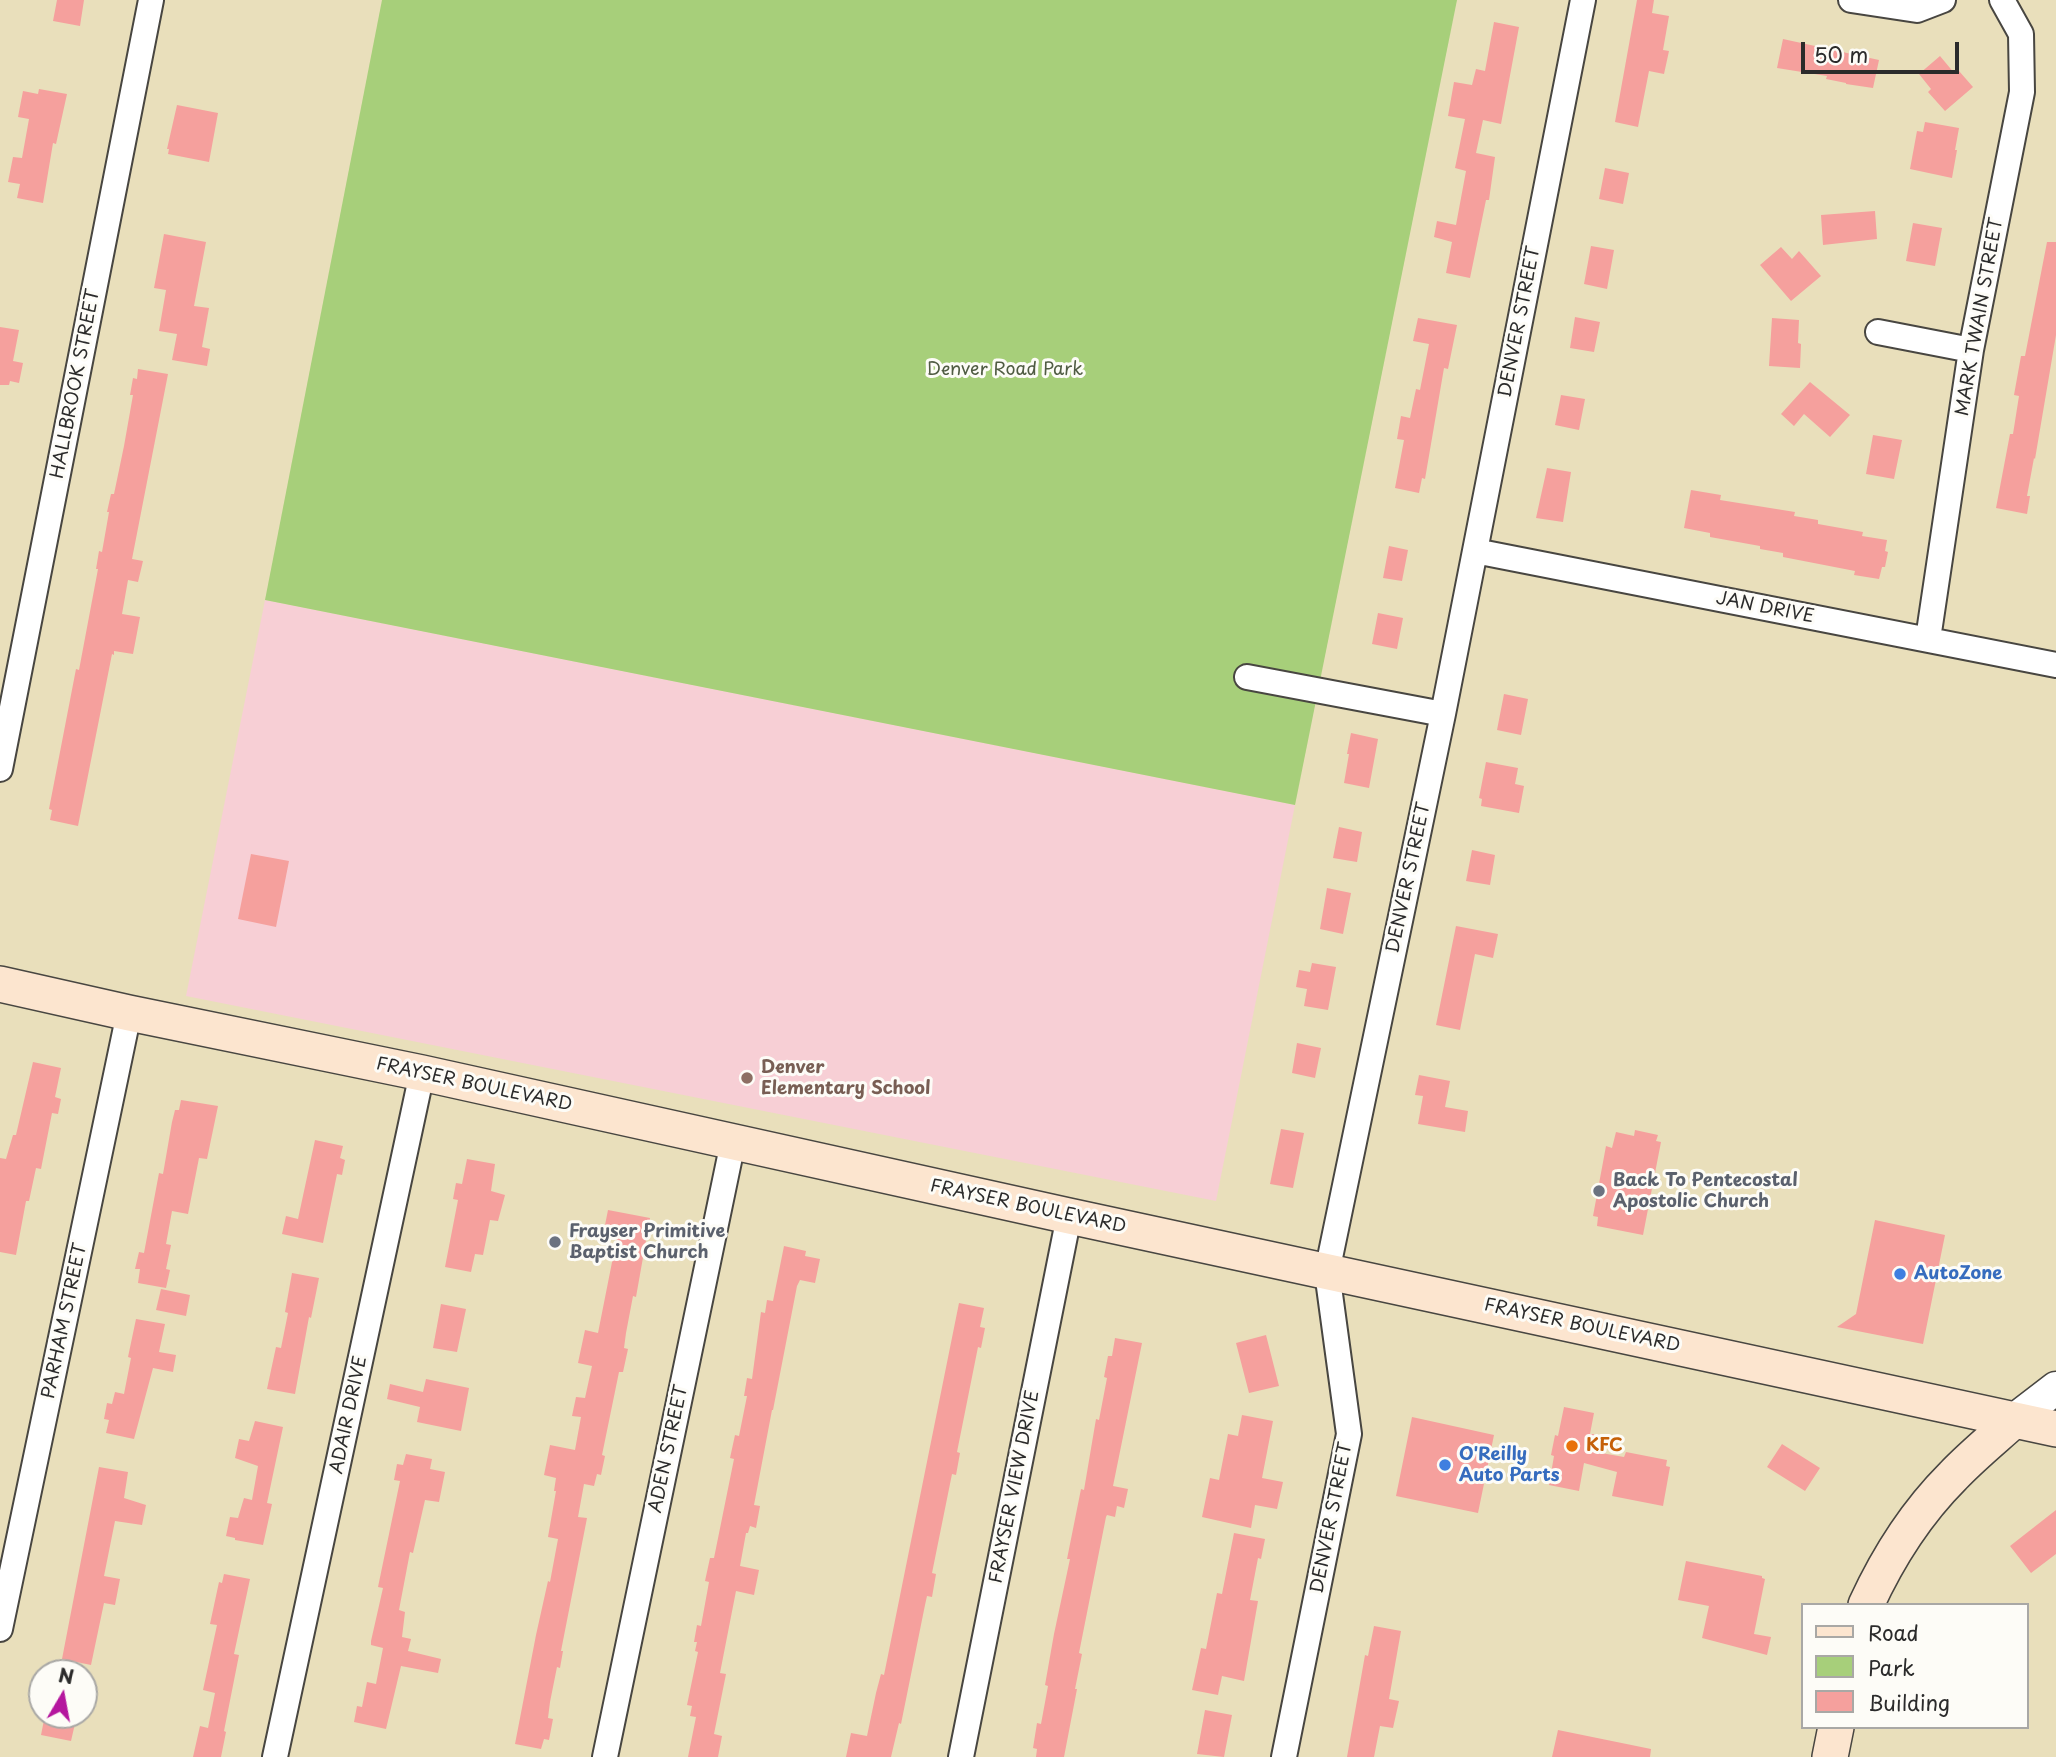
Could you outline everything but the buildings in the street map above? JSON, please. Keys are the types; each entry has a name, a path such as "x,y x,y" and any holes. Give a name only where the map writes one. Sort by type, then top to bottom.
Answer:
{"main road":[{"name":"FRAYSER BOULEVARD","path":"0,984 422,1073 2056,1429"},
{"path":"1867,1603 1880,1572 1916,1518 1952,1476 2013,1421"},
{"path":"1830,1757 1836,1729"}],"street":[{"name":"HALLBROOK STREET","path":"0,768 151,0"},
{"name":"DENVER STREET","path":"1284,1757 1349,1434 1327,1272 1443,714 1583,0"},
{"path":"1851,0 1917,10 1943,0"},
{"name":"MARK TWAIN STREET","path":"1928,639 1972,351 2022,92 2021,34 2002,0"},
{"path":"1878,332 1972,351"},
{"name":"JAN DRIVE","path":"1475,551 2056,665"},
{"path":"1247,677 1443,714"},
{"name":"PARHAM STREET","path":"0,1629 130,1013"},
{"name":"ADAIR DRIVE","path":"275,1757 422,1073"},
{"name":"ADEN STREET","path":"605,1757 733,1142"},
{"name":"FRAYSER VIEW DRIVE","path":"961,1757 1069,1216"},
{"path":"2013,1421 2056,1388"}],"shaded area":[{"path":"265,600 1295,805 1216,1201 186,996"}],"green space":[{"name":"Denver Road Park","path":"382,0 1457,0 1295,805 265,600"}],"place":[{"name":"Denver Elementary School","path":"747,1078"},
{"name":"Back To Pentecostal Apostolic Church","path":"1599,1191"},
{"name":"Frayser Primitive Baptist Church","path":"555,1242"},
{"name":"AutoZone","path":"1900,1274"},
{"name":"KFC","path":"1572,1446"},
{"name":"O'Reilly Auto Parts","path":"1445,1465"}]}
